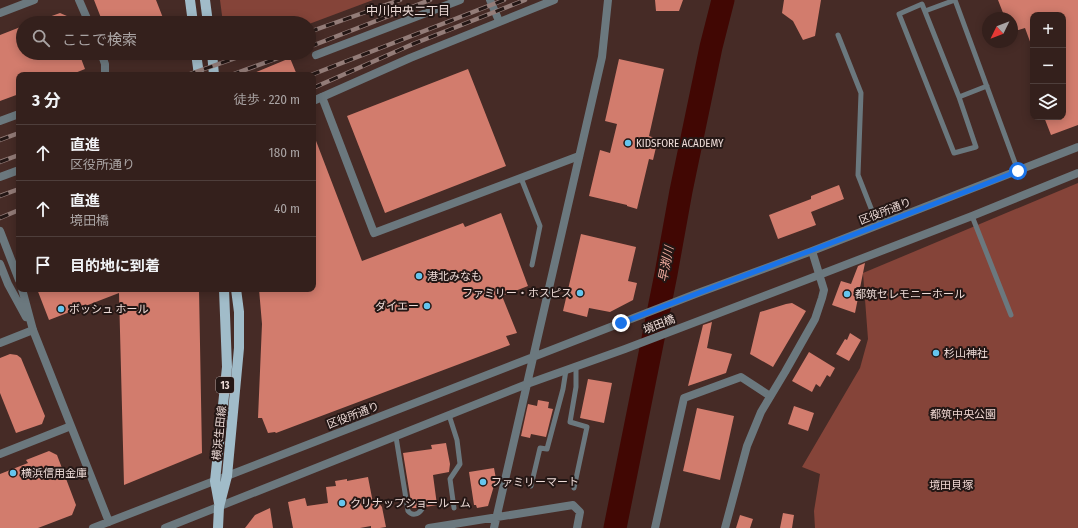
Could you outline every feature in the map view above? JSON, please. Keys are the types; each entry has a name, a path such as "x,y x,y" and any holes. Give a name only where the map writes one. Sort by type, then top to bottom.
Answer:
{"main road":[{"path":"190,0 192,16"},
{"path":"205,0 207,16"},
{"path":"197,60 199,72"},
{"path":"213,60 214,72"},
{"name":"横浜生田線","path":"218,528 219,507 215,481 227,367 224,292"},
{"name":"横浜生田線","path":"219,507 227,476 239,348 239,312 236,292"}],"street":[{"path":"0,13 34,0"},
{"path":"80,0 86,16"},
{"path":"316,55 460,0"},
{"path":"490,0 498,21"},
{"path":"316,100 498,21 554,0"},
{"path":"494,528 602,57 608,0"},
{"path":"104,60 105,72"},
{"path":"322,97 374,233 579,156"},
{"path":"0,120 16,115"},
{"name":"区役所通り","path":"698,293 878,226 1078,147"},
{"path":"0,177 16,171"},
{"path":"819,275 1078,173"},
{"path":"0,231 3,245 16,273"},
{"path":"725,528 747,446 760,412 815,319 824,290 812,251"},
{"path":"0,264 8,284 33,330"},
{"name":"境田橋","path":"576,367 819,275"},
{"path":"23,292 33,330 109,522"},
{"name":"境田橋","path":"621,323 698,293"},
{"name":"区役所通り","path":"93,528 621,323"},
{"path":"0,343 33,330"},
{"path":"165,528 527,384 576,367"},
{"path":"655,528 684,398 741,377 770,396"},
{"path":"0,454 71,426"},
{"path":"429,528 573,505 580,512 577,528"}],"lane":[{"path":"925,11 955,0 1018,171"},
{"path":"922,4 925,11 959,97 976,147 954,153 899,14 922,4"},
{"path":"838,35 861,93 858,175 878,226"},
{"path":"959,97 987,86"},
{"path":"521,178 540,226 532,265"},
{"path":"972,216 1011,315"},
{"path":"574,488 587,427 570,422 576,387 576,367"},
{"path":"531,486 540,448 547,449 563,389 566,370"},
{"path":"449,415 457,440 460,464 450,479 454,508"},
{"path":"396,437 408,511 415,514 420,512 422,509"}],"green space":[{"path":"220,0 373,0 316,21 316,16 222,16"},
{"name":"都筑中央公園","path":"1078,183 1078,528 815,528 814,511 820,474 802,467 860,368 868,339 863,273"}],"building":[{"path":"94,0 156,0 162,16 100,16"},
{"path":"655,0 683,0 679,11 656,11"},
{"path":"784,0 821,0 815,36 803,40 793,21 782,13"},
{"path":"998,0 1078,0 1078,125 1051,135 1045,120 1066,120 1066,12 1030,12 1030,42 1025,28 1018,30 1018,12 1003,12"},
{"path":"60,13 67,16 52,16"},
{"path":"16,29 16,60 82,60 85,69 78,72 16,72 16,95 0,101 0,35"},
{"path":"619,59 664,69 649,136 658,139 653,160 649,159 637,209 627,205 589,196 600,150 610,153 617,124 605,121"},
{"path":"285,60 291,60 296,72 256,72"},
{"path":"468,69 506,166 385,213 347,116"},
{"name":"港北みなも","path":"316,141 362,261 463,223 465,227 501,213 528,286 502,296 517,333 506,336 510,345 276,433 268,433 262,418 258,418 262,324 259,292 316,292"},
{"path":"839,185 844,199 811,212 816,225 778,239 769,215 811,199 811,196"},
{"path":"581,234 636,247 628,281 637,283 633,300 610,312 589,308 587,317 563,311"},
{"name":"都筑セレモニーホール","path":"865,263 855,313 832,305 841,281 851,284 858,266"},
{"path":"38,292 199,292 202,453 124,485 119,293 49,320"},
{"path":"792,303 806,311 773,367 750,354 760,312"},
{"path":"712,322 707,348 732,354 726,373 688,386 703,325"},
{"path":"850,333 861,340 849,361 836,354 845,339 847,340"},
{"path":"809,352 835,368 830,377 827,375 820,387 816,384 812,392 792,381"},
{"path":"10,354 17,355 21,358 45,416 42,424 16,433 0,393 0,358"},
{"path":"588,379 612,383 604,423 580,418"},
{"path":"538,400 549,402 548,408 553,409 546,437 531,434 530,438 521,436 528,404 537,406"},
{"path":"794,406 814,413 808,431 788,424"},
{"path":"697,408 734,416 720,480 683,471"},
{"path":"446,443 450,464 449,472 433,475 437,505 425,507 421,505 418,508 412,508 403,453 432,449 431,445"},
{"path":"49,451 57,455 76,505 72,515 38,528 0,528 0,474 28,463 26,460"},
{"path":"494,468 496,479 488,506 477,508 476,505 474,505 469,472"},
{"path":"368,477 373,503 378,502 382,507 386,527 293,528 288,502 305,498 307,506 328,503 326,487 336,486 335,481 347,479 347,481"},
{"path":"270,508 273,528 245,528 255,515"},
{"path":"783,513 794,515 792,528 780,528"},
{"path":"740,515 753,519 750,528 736,528"}],"waterway":[{"name":"早渕川","path":"615,528 666,274 681,191 711,47 723,0"}],"railway":[{"path":"316,30 400,0"},
{"path":"316,44 430,0"},
{"path":"316,73 504,0"},
{"path":"316,87 413,44 525,0"},
{"path":"196,72 230,60"},
{"path":"239,72 273,60"},
{"path":"0,140 16,134"},
{"path":"0,162 16,156"},
{"path":"0,196 16,190"},
{"path":"0,218 16,211"}],"place":[{"name":"KIDSFORE ACADEMY","path":"628,143"},
{"name":"港北みなも","path":"419,276"},
{"name":"ファミリー・ホスピス","path":"580,293"},
{"name":"都筑セレモニーホール","path":"847,294"},
{"name":"ダイエー","path":"427,306"},
{"name":"ボッシュ ホール","path":"61,309"},
{"name":"杉山神社","path":"936,353"},
{"name":"横浜信用金庫","path":"13,473"},
{"name":"ファミリーマート","path":"483,482"},
{"name":"クリナップショールーム","path":"342,503"}],"district":[{"name":"中川中央二丁目","path":"408,11"}],"route":[{"path":"621,323 1018,171"}],"park label":[{"name":"境田貝塚","path":"951,485"}]}
